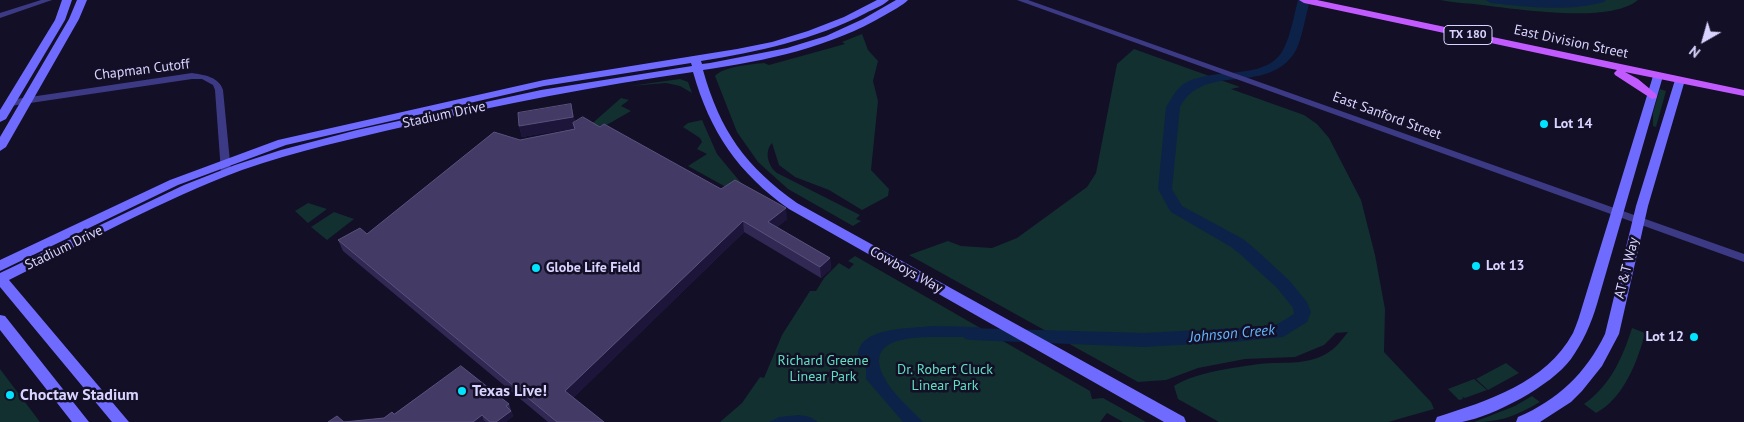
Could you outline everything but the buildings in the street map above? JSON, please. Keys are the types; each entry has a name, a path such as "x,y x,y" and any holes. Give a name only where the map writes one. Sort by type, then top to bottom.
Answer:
{"main road":[{"path":"0,120 60,20 67,0"},
{"path":"0,147 74,19 82,0"},
{"name":"Stadium Drive","path":"697,64 802,37 854,17 884,0"},
{"name":"Stadium Drive","path":"0,275 132,202 226,167 288,152 403,119 697,64 775,54 810,44 863,23 903,0"},
{"name":"East Division Street","path":"1304,0 1598,64 1744,92"},
{"path":"854,17 863,23"},
{"name":"Cowboys Way","path":"697,64 714,115 734,152 746,168 770,190 793,206 1178,422"},
{"path":"1598,64 1634,81 1652,96 1658,76"},
{"name":"AT&T Way","path":"1524,422 1571,393 1584,380 1605,350 1612,334 1639,221 1667,118 1680,80"},
{"name":"AT&T Way","path":"1443,422 1515,396 1559,364 1578,338 1652,96"},
{"path":"0,275 121,422"},
{"path":"0,320 81,422"}],"street":[{"path":"0,16 48,0"},
{"name":"East Sanford Street","path":"1021,0 1744,258"},
{"name":"Chapman Cutoff","path":"10,103 192,76 204,77 217,84 219,90 226,167"}],"green space":[{"path":"1440,0 1638,0 1625,7 1607,11 1563,13 1539,12"},
{"path":"862,34 868,50 878,61 873,81 878,101 871,170 889,189 888,196 862,210 829,190 795,177 779,165 772,143 768,150 769,163 777,173 860,215 856,219 861,221 853,226 788,189 758,162 737,132 715,76 730,68 764,63 769,65 845,44 842,42"},
{"path":"1134,49 1240,87 1231,89 1304,115 1317,124 1329,138 1361,200 1375,255 1385,309 1384,352 1431,402 1434,409 1388,422 1219,422 1178,399 1174,386 1193,377 1215,371 1259,364 1316,359 1333,349 1348,332 1336,333 1324,345 1295,357 1245,359 1198,368 1166,380 1138,382 909,255 948,241 961,246 992,248 1017,238 1087,187 1096,173 1117,64"},
{"path":"680,79 688,82 692,93 680,86 666,83 630,86"},
{"path":"1660,89 1666,91 1656,127 1653,126 1653,113"},
{"path":"621,98 629,100 621,106 631,111 596,131 587,128"},
{"path":"702,120 717,154 742,184 733,191 688,166 707,154 697,149 702,142 700,138 683,127 688,123"},
{"path":"308,203 327,209 308,223 295,211"},
{"path":"334,212 354,219 327,240 311,227"},
{"path":"855,256 1090,391 1092,399 1103,398 1146,422 1123,422 1107,413 1100,422 720,422 742,403 760,377 764,378 782,335 810,291 816,291 824,278 839,263 849,269 854,264 848,261"},
{"path":"1632,328 1645,333 1634,367 1614,399 1596,413 1584,404 1608,380 1620,360"},
{"path":"1506,363 1519,373 1488,390 1476,379"},
{"name":"Choctaw Stadium","path":"0,369 40,422 0,422"},
{"path":"1474,379 1487,390 1465,398 1462,397 1463,399 1459,400 1448,389"},
{"path":"1532,396 1540,402 1501,419 1474,422 1515,406"}],"water":[{"path":"931,326 977,327 995,337 913,338 900,340 882,351 879,361 886,382 923,422 903,422 866,379 866,361 858,355 861,346 867,339 877,334 900,329"},
{"path":"799,415 810,417 818,422 769,422 779,417"}],"waterway":[{"name":"Johnson Creek","path":"971,334 1144,340 1234,336 1277,332 1301,318 1303,312 1301,306 1283,284 1237,243 1176,209 1165,189 1173,107 1178,98 1184,90 1197,82 1265,71 1280,62 1290,50 1304,0"},
{"name":"Johnson Creek","path":"1491,0 1559,5 1600,0"}],"place":[{"name":"Lot 14","path":"1544,124"},
{"name":"Lot 13","path":"1476,266"},
{"name":"Globe Life Field","path":"536,268"},
{"name":"Lot 12","path":"1694,337"},
{"name":"Texas Live!","path":"462,391"},
{"name":"Choctaw Stadium","path":"10,395"}],"park label":[{"name":"Richard Greene Linear Park","path":"823,370"},
{"name":"Dr. Robert Cluck Linear Park","path":"945,378"}]}
